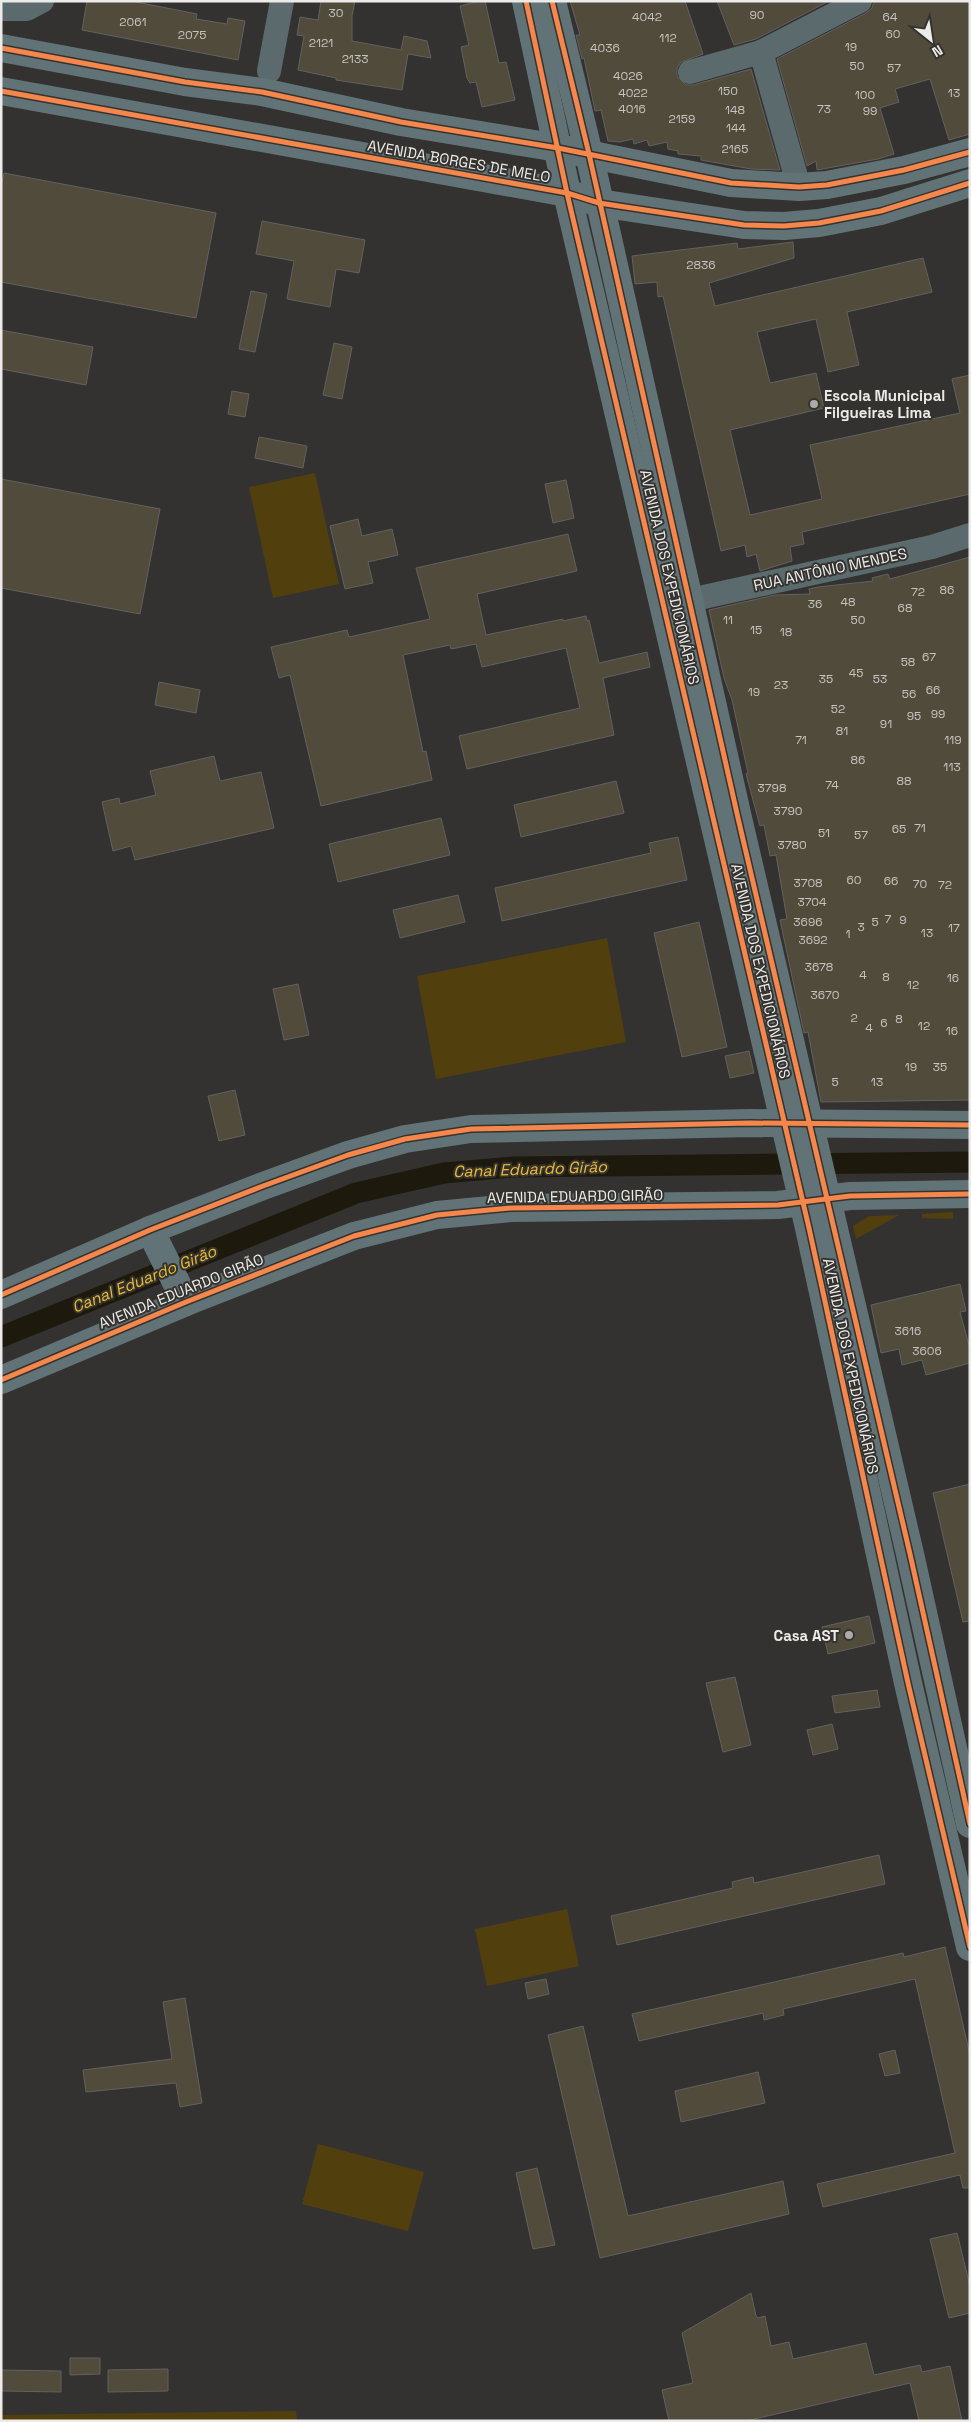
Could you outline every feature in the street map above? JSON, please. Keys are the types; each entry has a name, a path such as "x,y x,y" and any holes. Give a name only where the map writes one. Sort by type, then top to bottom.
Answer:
{"main road":[{"name":"AVENIDA DOS EXPEDICIONÁRIOS","path":"526,1 568,192 812,1191 910,1554 936,1679 970,1824"},
{"name":"AVENIDA DOS EXPEDICIONÁRIOS","path":"552,1 589,154 738,818 799,1137"},
{"name":"AVENIDA BORGES DE MELO","path":"1,48 185,82 262,92 401,122 558,148 732,183 799,187 828,185 904,170 970,152"},
{"path":"113,112 116,70"},
{"name":"AVENIDA BORGES DE MELO","path":"1,91 568,192 599,203 744,225 784,226 819,223 881,211 970,183"},
{"path":"1,1295 153,1237 348,1154 405,1139 471,1129 799,1137 970,1125"},
{"name":"AVENIDA DOS EXPEDICIONÁRIOS","path":"812,1191 908,1683 970,1947"},
{"name":"AVENIDA EDUARDO GIRÃO","path":"1,1380 183,1296 354,1236 436,1215 511,1208 778,1204 812,1191 850,1196 970,1194"},
{"path":"153,1237 183,1296"},
{"path":"908,1683 936,1679"}],"street":[{"path":"1,8 27,9 42,1"},
{"path":"270,71 282,1"},
{"path":"690,72 761,52 860,1"},
{"path":"761,52 799,187"},
{"name":"RUA ANTÔNIO MENDES","path":"690,600 902,554 970,535"}],"shaded area":[{"path":"315,473 339,584 273,598 249,487"},
{"path":"607,938 626,1042 436,1079 417,976"},
{"path":"953,1212 953,1219 922,1218 922,1214"},
{"path":"899,1215 856,1239 853,1226 869,1216"},
{"path":"567,1909 579,1966 487,1986 475,1929"},
{"path":"318,2144 424,2172 408,2231 302,2204"},
{"path":"296,2411 297,2421 1,2421 1,2415"}],"building":[{"path":"87,1 131,1 197,14 196,19 227,24 228,18 245,21 238,60 82,30"},
{"path":"321,1 355,1 352,16 352,41 401,50 404,36 427,41 431,58 408,54 402,90 336,80 336,78 298,70 304,36 297,35 300,17 318,20"},
{"path":"485,1 499,63 506,62 515,100 482,107 476,82 470,83 467,78 461,47 469,45 460,6"},
{"path":"570,1 685,1 703,54 681,62 677,68 677,76 686,85 693,85 751,69 780,170 751,169 701,160 701,156 678,154 678,151 668,149 667,142 649,146 647,140 634,144 633,139 620,142 608,141 601,110 595,111 584,58 582,59 576,35 580,35"},
{"path":"717,1 829,1 756,39 734,45"},
{"path":"874,1 970,1 970,134 949,140 930,79 895,89 899,102 880,108 894,154 878,159 817,170 816,161 807,166 777,59 866,13 872,8"},
{"path":"4,173 216,213 196,318 1,282 1,188"},
{"path":"262,221 365,240 359,273 336,269 330,307 287,299 294,261 256,254"},
{"path":"793,242 794,258 709,283 715,306 923,258 932,292 847,312 859,365 828,372 816,319 757,332 770,383 816,373 824,408 730,430 750,515 822,499 810,445 960,413 952,379 970,375 970,494 802,532 804,544 790,547 792,561 760,571 756,554 747,557 745,545 721,551 663,296 658,297 657,282 635,284 632,256 737,243 738,249"},
{"path":"251,291 267,294 255,352 239,349"},
{"path":"1,330 93,347 86,385 1,369"},
{"path":"334,343 352,347 342,399 323,395"},
{"path":"232,391 249,394 245,417 228,414"},
{"path":"259,437 307,446 303,468 255,458"},
{"path":"1,479 160,509 140,614 1,588"},
{"path":"566,480 574,518 553,523 545,484"},
{"path":"358,519 362,536 392,529 398,555 368,562 373,583 345,589 330,526"},
{"path":"568,534 577,571 477,594 486,635 586,616 587,621 589,620 599,663 647,652 650,667 603,678 614,735 467,769 459,736 580,708 566,648 482,667 476,644 451,649 450,645 403,655 423,752 426,751 432,780 321,806 290,675 279,678 271,647 347,630 349,637 430,619 416,568"},
{"path":"970,557 970,1100 821,1102 808,1032 804,1033 780,920 787,919 776,855 770,856 764,825 760,826 746,774 748,773 732,700 724,678 709,610 775,595 810,594 809,589 873,581 872,578 888,574 890,579"},
{"path":"159,682 200,690 196,713 155,705"},
{"path":"214,756 220,781 261,772 274,828 135,860 131,846 113,851 102,802 119,798 120,804 156,795 150,771"},
{"path":"616,781 624,813 521,837 514,805"},
{"path":"441,818 450,855 338,882 329,844"},
{"path":"678,837 687,880 502,921 495,888 651,853 649,843"},
{"path":"458,895 465,922 400,938 393,910"},
{"path":"699,922 727,1047 682,1057 654,933"},
{"path":"298,984 309,1035 284,1040 273,989"},
{"path":"749,1051 754,1073 730,1078 725,1056"},
{"path":"235,1090 245,1135 219,1141 208,1096"},
{"path":"960,1284 966,1311 960,1312 970,1349 970,1363 926,1375 922,1360 902,1365 899,1349 881,1353 871,1305"},
{"path":"970,1484 970,1621 963,1622 933,1493"},
{"name":"Casa AST","path":"869,1616 875,1643 828,1654 822,1627"},
{"path":"735,1677 751,1745 723,1752 706,1683"},
{"path":"877,1690 880,1707 835,1713 832,1696"},
{"path":"832,1724 838,1749 813,1755 807,1730"},
{"path":"879,1855 885,1884 617,1945 611,1916 733,1888 732,1882 753,1877 754,1883"},
{"path":"945,1947 970,2055 970,2188 963,2188 960,2175 823,2207 817,2184 955,2153 915,1979 783,2009 784,2015 764,2020 763,2013 639,2041 632,2014 903,1953 904,1957"},
{"path":"546,1979 549,1994 528,1999 525,1983"},
{"path":"185,1998 202,2103 180,2107 176,2083 86,2092 83,2070 172,2059 163,2002"},
{"path":"583,2026 628,2216 783,2181 789,2214 600,2258 548,2035"},
{"path":"895,2050 900,2073 885,2076 879,2054"},
{"path":"758,2072 765,2103 681,2122 675,2091"},
{"path":"537,2168 555,2245 533,2249 516,2173"},
{"path":"957,2233 970,2286 970,2313 949,2318 930,2239"},
{"path":"751,2293 756,2316 758,2318 765,2316 771,2346 789,2342 793,2359 866,2343 874,2375 920,2365 922,2372 950,2366 962,2421 919,2421 910,2383 746,2421 669,2421 662,2390 693,2383 682,2333"},
{"path":"70,2358 100,2358 100,2374 70,2375"},
{"path":"168,2369 168,2391 108,2392 108,2370"},
{"path":"2,2370 61,2371 61,2392 2,2391"}],"waterway":[{"name":"Canal Eduardo Girão","path":"1,1337 356,1193 444,1173 513,1167 970,1162"}],"cycle path":[{"path":"526,1 567,193 809,1228 908,1683 970,1947"},
{"path":"552,1 589,154 738,818 910,1554 970,1824"},
{"path":"1,48 185,82 262,92 401,122 558,148 731,183 799,187 827,185 904,170 970,152"},
{"path":"1,91 567,193 599,203 744,225 784,226 819,223 881,211 970,183"},
{"path":"1,1295 150,1230 263,1186 348,1155 405,1139 471,1129 750,1123 970,1125"},
{"path":"1,1380 186,1302 354,1236 437,1215 511,1208 778,1205 850,1196 970,1194"}],"place":[{"name":"Escola Municipal Filgueiras Lima","path":"814,404"},
{"name":"Casa AST","path":"849,1635"}]}
